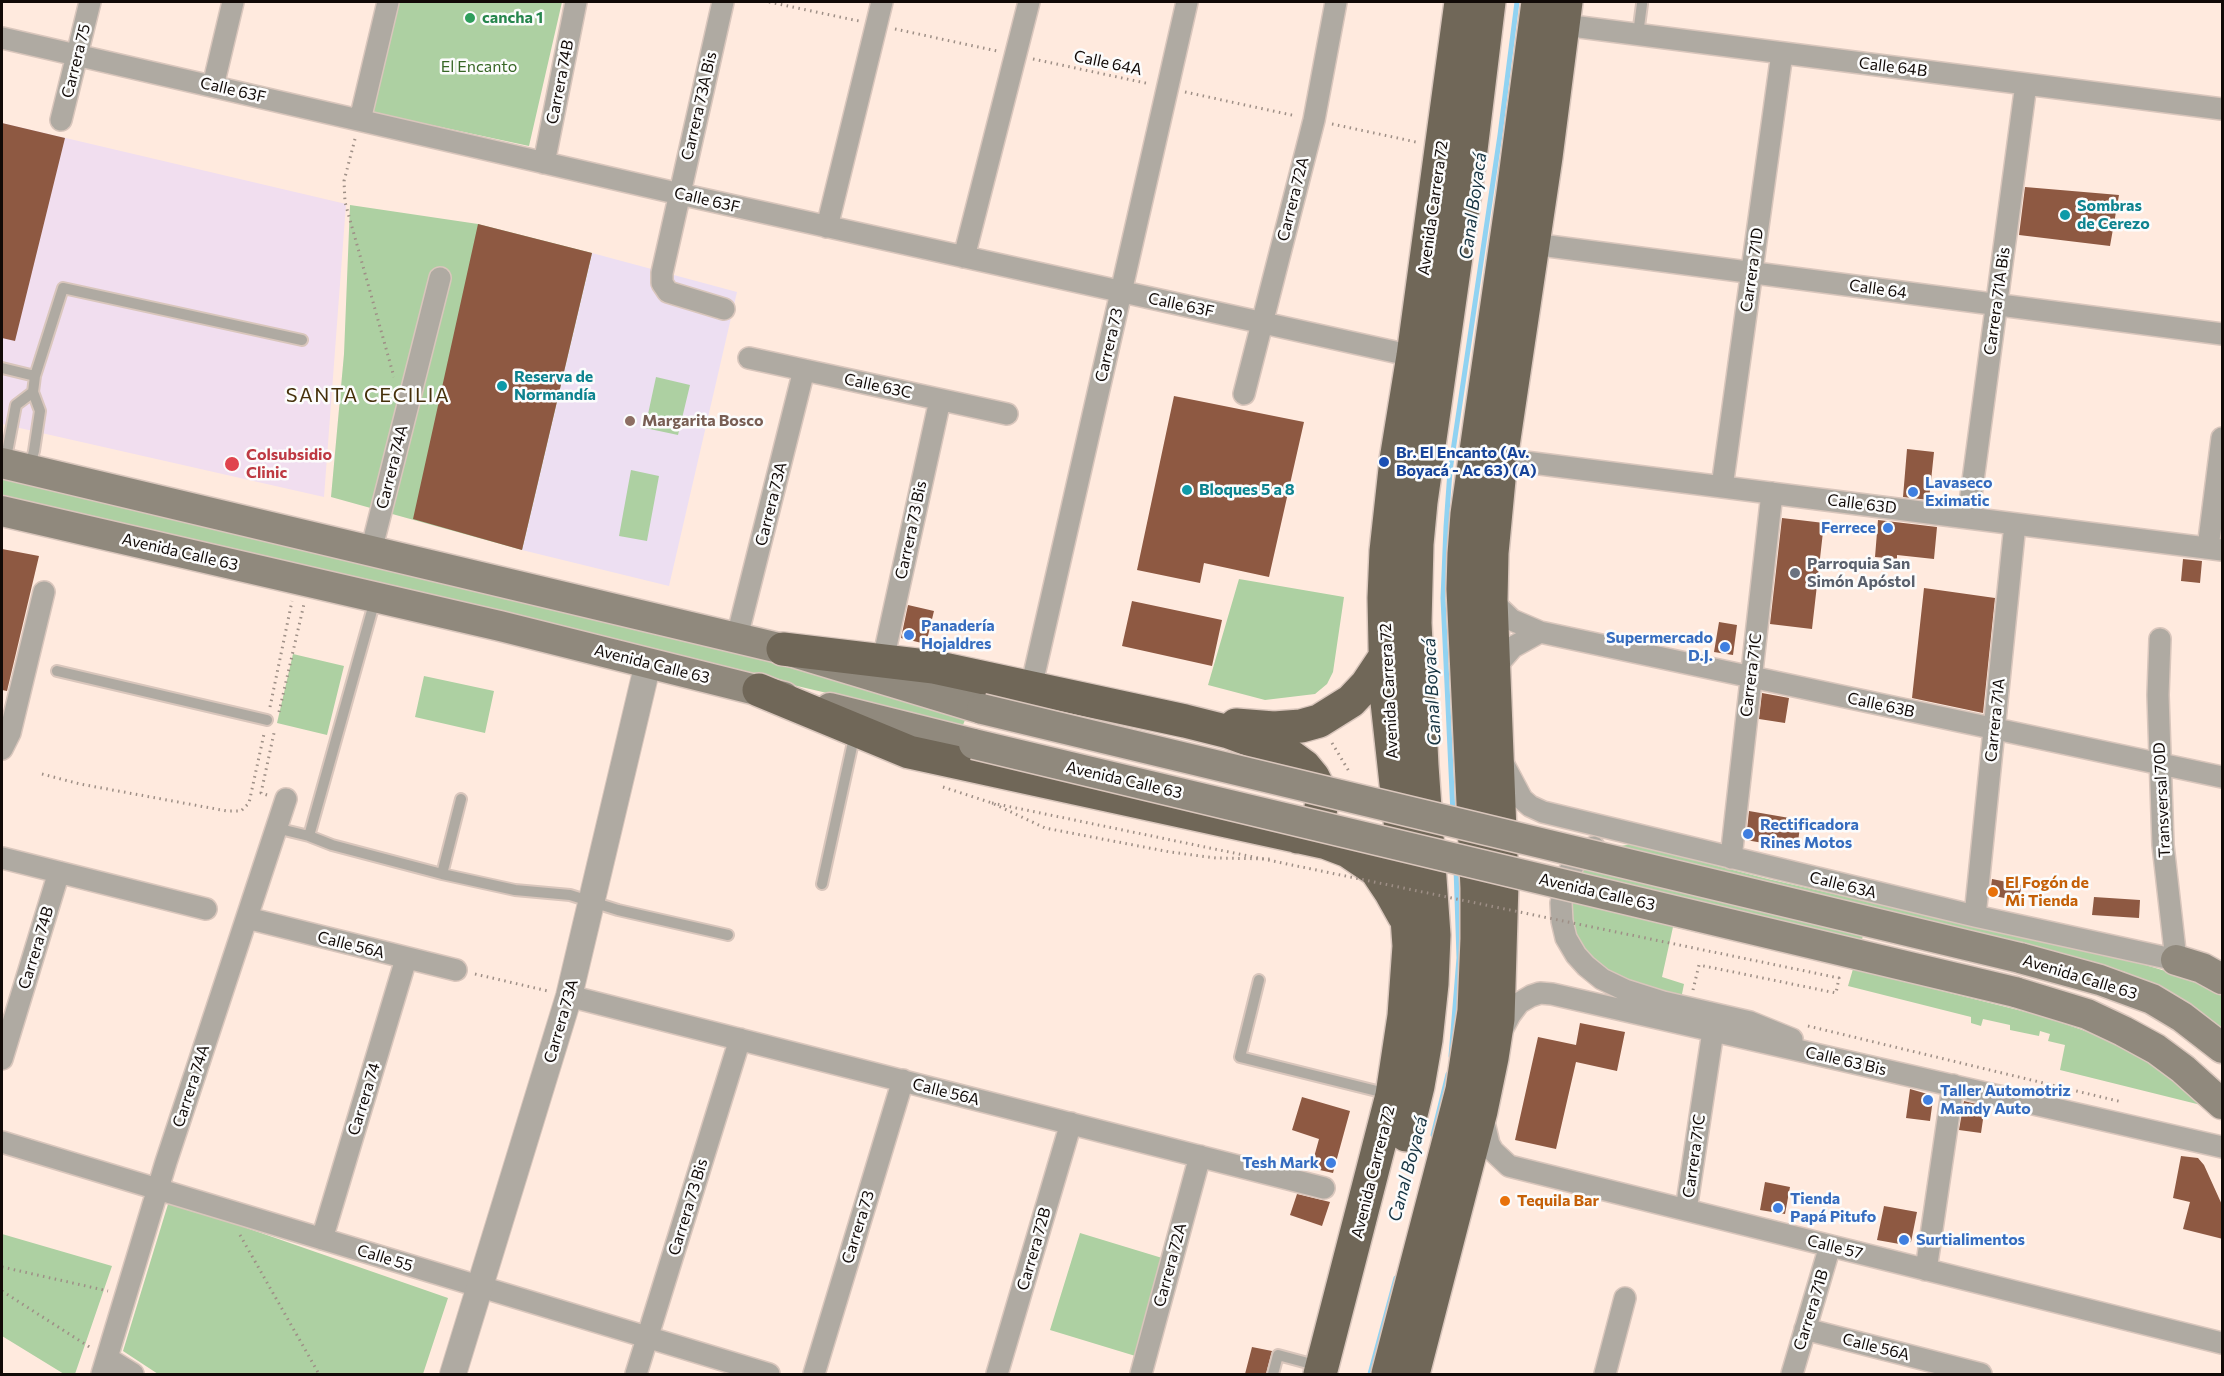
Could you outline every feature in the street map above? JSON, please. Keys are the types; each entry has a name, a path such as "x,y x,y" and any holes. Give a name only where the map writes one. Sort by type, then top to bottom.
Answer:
{"highway":[{"name":"Avenida Carrera 72","path":"1329,1372 1418,1086 1430,1012 1434,935 1415,634 1417,544 1456,153 1461,2"},
{"path":"1473,2 1487,17"},
{"path":"1388,1374 1462,1090 1474,1011 1477,947 1473,771 1463,589 1464,554 1467,514 1538,2"},
{"path":"1411,1367 1481,1111 1494,1045 1499,993 1502,908 1491,600 1492,553 1501,459 1565,13"},
{"name":"Avenida Carrera 72","path":"1347,1318 1392,1095 1404,1016 1408,954 1400,820 1386,693 1384,598 1389,509 1431,228 1456,153 1487,17"},
{"path":"783,648 934,668 1229,732 1293,758 1313,777 1322,801 1320,814 1298,837"},
{"path":"1185,721 1274,728 1301,726 1319,721 1351,701 1367,684 1386,657"},
{"path":"759,690 857,723 909,752 934,759 1334,845 1363,860 1376,870 1407,922"},
{"path":"1477,947 1502,908"},
{"path":"1477,947 1499,993"}],"main road":[{"name":"Avenida Calle 63","path":"12,465 783,648 982,709 2020,958 2100,980 2152,999 2190,1022 2223,1048"},
{"name":"Avenida Calle 63","path":"2,511 375,597 759,690"},
{"name":"Avenida Calle 63","path":"857,723 974,744 2015,992 2087,1014 2123,1031 2156,1049 2223,1104"},
{"path":"2176,960 2202,968 2223,979"}],"street":[{"name":"Carrera 75","path":"61,120 90,2"},
{"path":"213,86 233,2"},
{"path":"360,120 388,2"},
{"name":"Carrera 74B","path":"544,163 576,2"},
{"name":"Carrera 73A Bis","path":"723,2 662,273 662,283 668,292 674,295 724,309"},
{"path":"827,227 882,2"},
{"path":"964,257 1029,2"},
{"name":"Carrera 73","path":"1031,688 1187,2"},
{"name":"Carrera 72A","path":"1244,394 1314,120 1336,2"},
{"name":"Calle 64B","path":"1565,13 1638,34 2223,109"},
{"name":"Calle 63F","path":"2,38 680,194 1413,356"},
{"name":"Carrera 71D","path":"1722,487 1782,53"},
{"name":"Carrera 71A Bis","path":"1968,518 2026,84"},
{"name":"Calle 64","path":"1533,244 2223,334"},
{"name":"Carrera 74A","path":"371,551 440,279"},
{"name":"Calle 63C","path":"749,358 1007,414"},
{"name":"Carrera 73A","path":"737,638 804,370"},
{"name":"Carrera 73 Bis","path":"883,660 940,400"},
{"path":"2215,549 2223,438"},
{"name":"Calle 63D","path":"1501,459 2215,549"},
{"name":"Carrera 71C","path":"1731,858 1772,493"},
{"name":"Carrera 71A","path":"1975,916 2015,524"},
{"path":"2,749 10,733 44,592"},
{"name":"Calle 63B","path":"1491,600 1512,620 1540,632 2223,777"},
{"path":"1494,669 1513,647 1540,632"},
{"name":"Transversal 70D","path":"2160,639 2158,695 2163,845 2176,960"},
{"name":"Carrera 73A","path":"453,1374 481,1287 561,994 592,901 648,663"},
{"name":"Calle 63A","path":"1498,751 1516,791 1530,806 1543,812 1975,916 2223,970"},
{"name":"Carrera 74A","path":"105,1366 157,1189 286,799"},
{"path":"1641,836 1619,837 1592,848 1577,859 1568,874 1562,896 1562,921 1566,938 1576,955 1602,979 1625,990 1763,1026 1840,1060"},
{"path":"2,858 206,909"},
{"name":"Carrera 74B","path":"2,1059 59,872"},
{"name":"Calle 56A","path":"246,918 456,970"},
{"name":"Carrera 74","path":"322,1239 406,959"},
{"name":"Calle 63 Bis","path":"1494,1045 1519,1003 1540,993 2223,1147"},
{"name":"Calle 56A","path":"561,994 1324,1188"},
{"name":"Carrera 71C","path":"1686,1210 1713,1031"},
{"name":"Carrera 73 Bis","path":"636,1374 740,1039"},
{"name":"Carrera 73","path":"814,1374 903,1080"},
{"path":"1926,1270 1953,1085"},
{"name":"Calle 57","path":"1481,1111 1490,1144 1499,1158 1509,1166 2223,1343"},
{"name":"Carrera 72B","path":"997,1374 1071,1123"},
{"name":"Calle 55","path":"2,1142 769,1374"},
{"name":"Carrera 72A","path":"1141,1374 1200,1156"},
{"name":"Carrera 71B","path":"1792,1374 1830,1246"},
{"path":"1605,1374 1625,1298"},
{"name":"Calle 56A","path":"1805,1329 1981,1374"},
{"path":"105,1366 133,1374"}],"lane":[{"path":"1638,34 1642,4"},
{"path":"12,465 34,451 40,411 33,392 35,376 63,288 302,340"},
{"path":"2,368 35,376"},
{"path":"12,465 16,405 33,392"},
{"path":"309,836 375,597"},
{"path":"57,670 272,722"},
{"path":"822,884 857,723"},
{"path":"442,874 461,799"},
{"path":"276,828 442,874 515,890 570,895 618,910 728,935"},
{"path":"1259,980 1240,1057 1392,1095"},
{"path":"1273,1374 1278,1355 1329,1372"}],"path":[{"name":"Calle 64A","path":"769,2 1456,153"},
{"path":"360,120 345,182 345,202 405,416"},
{"path":"279,712 303,581"},
{"path":"42,774 80,784 227,811 241,811 249,803 272,722 303,581"},
{"path":"272,722 261,793 286,799"},
{"path":"992,803 1839,978 1836,993 1699,964 1692,997"},
{"path":"1347,871 1360,887"},
{"path":"456,970 561,994"},
{"path":"1805,1026 2122,1102"},
{"path":"225,1210 319,1374"},
{"path":"2,1267 125,1295"},
{"path":"2,1291 105,1366"}],"shaded area":[{"path":"2,123 346,204 324,497 2,424"},
{"name":"Margarita Bosco","path":"592,253 737,292 669,586 522,550"}],"green space":[{"name":"El Encanto","path":"396,2 562,2 529,146 371,112"},
{"path":"350,205 478,224 592,253 522,550 331,497 344,354"},
{"path":"656,377 690,385 678,435 645,428"},
{"path":"631,470 659,476 647,541 619,536"},
{"path":"2,476 806,670 965,720 963,725 2,499"},
{"path":"1239,579 1344,597 1333,672 1327,684 1315,694 1265,700 1208,685"},
{"path":"293,654 344,666 327,735 277,723"},
{"path":"424,676 494,691 485,733 415,717"},
{"path":"1632,844 1768,879 2142,964 2212,985 2222,990 2222,1030 2199,1011 2164,990 2125,972 1871,906 1854,969 2042,1016 2091,1033 2151,1062 2179,1082 2201,1105 2060,1070 2065,1045 2048,1041 2050,1034 2040,1031 2039,1036 2010,1030 2010,1025 1983,1019 1981,1026 1971,1023 1971,1017 1848,986 1853,969 1673,927 1662,977 1684,984 1681,999 1652,991 1601,969 1584,954 1574,933 1570,903 1577,875 1591,858 1615,847"},
{"path":"169,1201 448,1298 423,1374 158,1374 123,1351"},
{"path":"1080,1233 1172,1261 1142,1358 1050,1330"},
{"path":"2,1234 112,1266 75,1374 64,1374 2,1336"}],"building":[{"path":"2,123 65,138 15,341 2,338"},
{"name":"Sombras de Cerezo","path":"2025,187 2119,195 2110,246 2019,235"},
{"name":"Reserva de Normandía","path":"478,224 592,253 522,550 413,519"},
{"path":"1174,396 1304,422 1269,577 1204,563 1200,583 1137,570"},
{"path":"1907,449 1934,452 1929,500 1903,497"},
{"name":"Parroquia San Simón Apóstol","path":"1782,518 1824,523 1812,629 1770,624"},
{"path":"1878,520 1937,527 1934,559 1897,555 1897,559 1875,557"},
{"path":"2,549 39,556 7,691 2,690"},
{"path":"2183,559 2202,561 2200,583 2181,581"},
{"path":"1924,588 1995,598 1983,713 1912,698"},
{"path":"1132,601 1222,620 1212,666 1122,646"},
{"path":"908,605 934,611 926,644 901,638"},
{"path":"1719,622 1737,625 1733,655 1714,652"},
{"path":"1762,693 1789,698 1785,723 1759,719"},
{"path":"1749,811 1801,820 1797,849 1746,840"},
{"path":"1992,879 2022,885 2018,901 1990,895"},
{"path":"2094,897 2140,900 2139,918 2092,915"},
{"path":"1580,1023 1625,1032 1617,1071 1576,1062 1556,1149 1515,1140 1538,1037 1576,1045"},
{"path":"1910,1089 1931,1095 1933,1099 1930,1121 1906,1118"},
{"path":"1302,1097 1350,1111 1333,1173 1311,1168 1319,1139 1292,1130"},
{"path":"1964,1101 1985,1106 1981,1133 1959,1130"},
{"path":"2181,1156 2198,1158 2204,1165 2223,1207 2223,1239 2183,1229 2190,1202 2173,1198"},
{"path":"1765,1182 1790,1187 1785,1214 1760,1210"},
{"path":"1297,1194 1330,1202 1322,1226 1290,1215"},
{"path":"1884,1206 1917,1212 1911,1242 1905,1245 1877,1240"},
{"path":"1252,1347 1272,1351 1266,1374 1245,1374"}],"waterway":[{"name":"Canal Boyacá","path":"1453,814 1443,598 1450,471 1500,135 1517,2"},
{"name":"Canal Boyacá","path":"1451,1056 1459,958 1456,868"},
{"name":"Canal Boyacá","path":"1433,1135 1448,1074"},
{"name":"Canal Boyacá","path":"1370,1374 1396,1278"}],"place":[{"name":"cancha 1","path":"470,18"},
{"name":"Sombras de Cerezo","path":"2065,215"},
{"name":"Reserva de Normandía","path":"502,386"},
{"name":"Margarita Bosco","path":"630,421"},
{"name":"Br. El Encanto (Av. Boyacá - Ac 63) (A)","path":"1384,462"},
{"name":"Colsubsidio Clinic","path":"232,464"},
{"name":"Bloques 5 a 8","path":"1187,490"},
{"name":"Lavaseco Eximatic","path":"1913,492"},
{"name":"Ferrece","path":"1888,528"},
{"name":"Parroquia San Simón Apóstol","path":"1795,573"},
{"name":"Panadería Hojaldres","path":"909,635"},
{"name":"Supermercado D.J.","path":"1725,647"},
{"name":"Rectificadora Rines Motos","path":"1748,834"},
{"name":"El Fogón de Mi Tienda","path":"1993,892"},
{"name":"Taller Automotriz Mandy Auto","path":"1928,1100"},
{"name":"Tesh Mark","path":"1331,1163"},
{"name":"Tequila Bar","path":"1505,1201"},
{"name":"Tienda Papá Pitufo","path":"1778,1208"},
{"name":"Surtialimentos","path":"1904,1240"}],"district":[{"name":"SANTA CECILIA","path":"368,395"}]}
